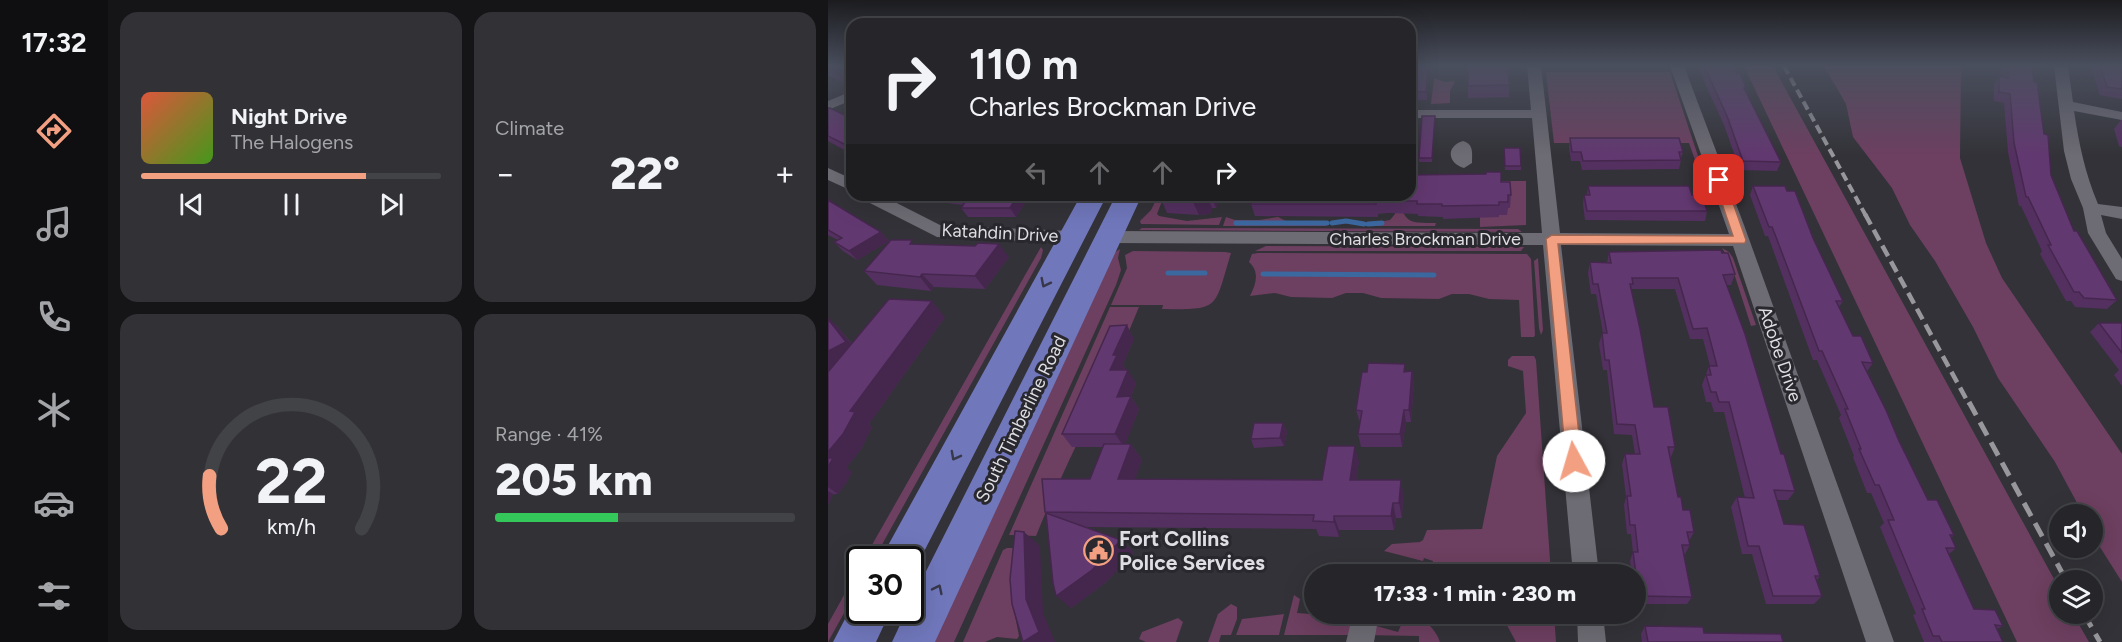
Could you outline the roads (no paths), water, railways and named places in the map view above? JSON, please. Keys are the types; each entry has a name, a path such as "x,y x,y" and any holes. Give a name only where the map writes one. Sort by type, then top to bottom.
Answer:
{"main road":[{"path":"906,546 1091,201"},
{"path":"1109,201 1096,232 1099,236 1109,237"},
{"name":"South Timberline Road","path":"913,642 1126,201"},
{"path":"1032,397 1045,334 1086,249 1085,242 1079,238 1070,237"},
{"path":"854,642 864,624"}],"street":[{"path":"1538,96 1585,564"},
{"name":"Adobe Drive","path":"1688,96 1880,642"},
{"path":"2065,96 2072,151 2079,179 2091,207 2097,233 2122,274"},
{"path":"828,106 846,98"},
{"path":"2066,105 2122,116"},
{"path":"1416,114 1540,114"},
{"path":"828,173 846,183"},
{"name":"Katahdin Drive","path":"880,201 937,231 1070,237"},
{"path":"2091,207 2122,213"},
{"name":"Charles Brockman Drive","path":"1109,237 1740,240"},
{"path":"1355,642 1358,624"},
{"path":"1360,642 1363,624"},
{"path":"1591,624 1592,642"}],"waterway":[{"path":"1332,223 1346,221 1364,224"},
{"path":"1236,223 1327,223"},
{"path":"1368,224 1382,223"},
{"path":"1168,273 1205,273"},
{"path":"1263,274 1434,275"}],"railway":[{"path":"1800,96 1866,216"},
{"path":"1865,214 1969,404"},
{"path":"1969,402 2061,570"},
{"path":"2090,624 2100,642"}],"place":[{"name":"Fort Collins Police Services","path":"1098,551"}]}
